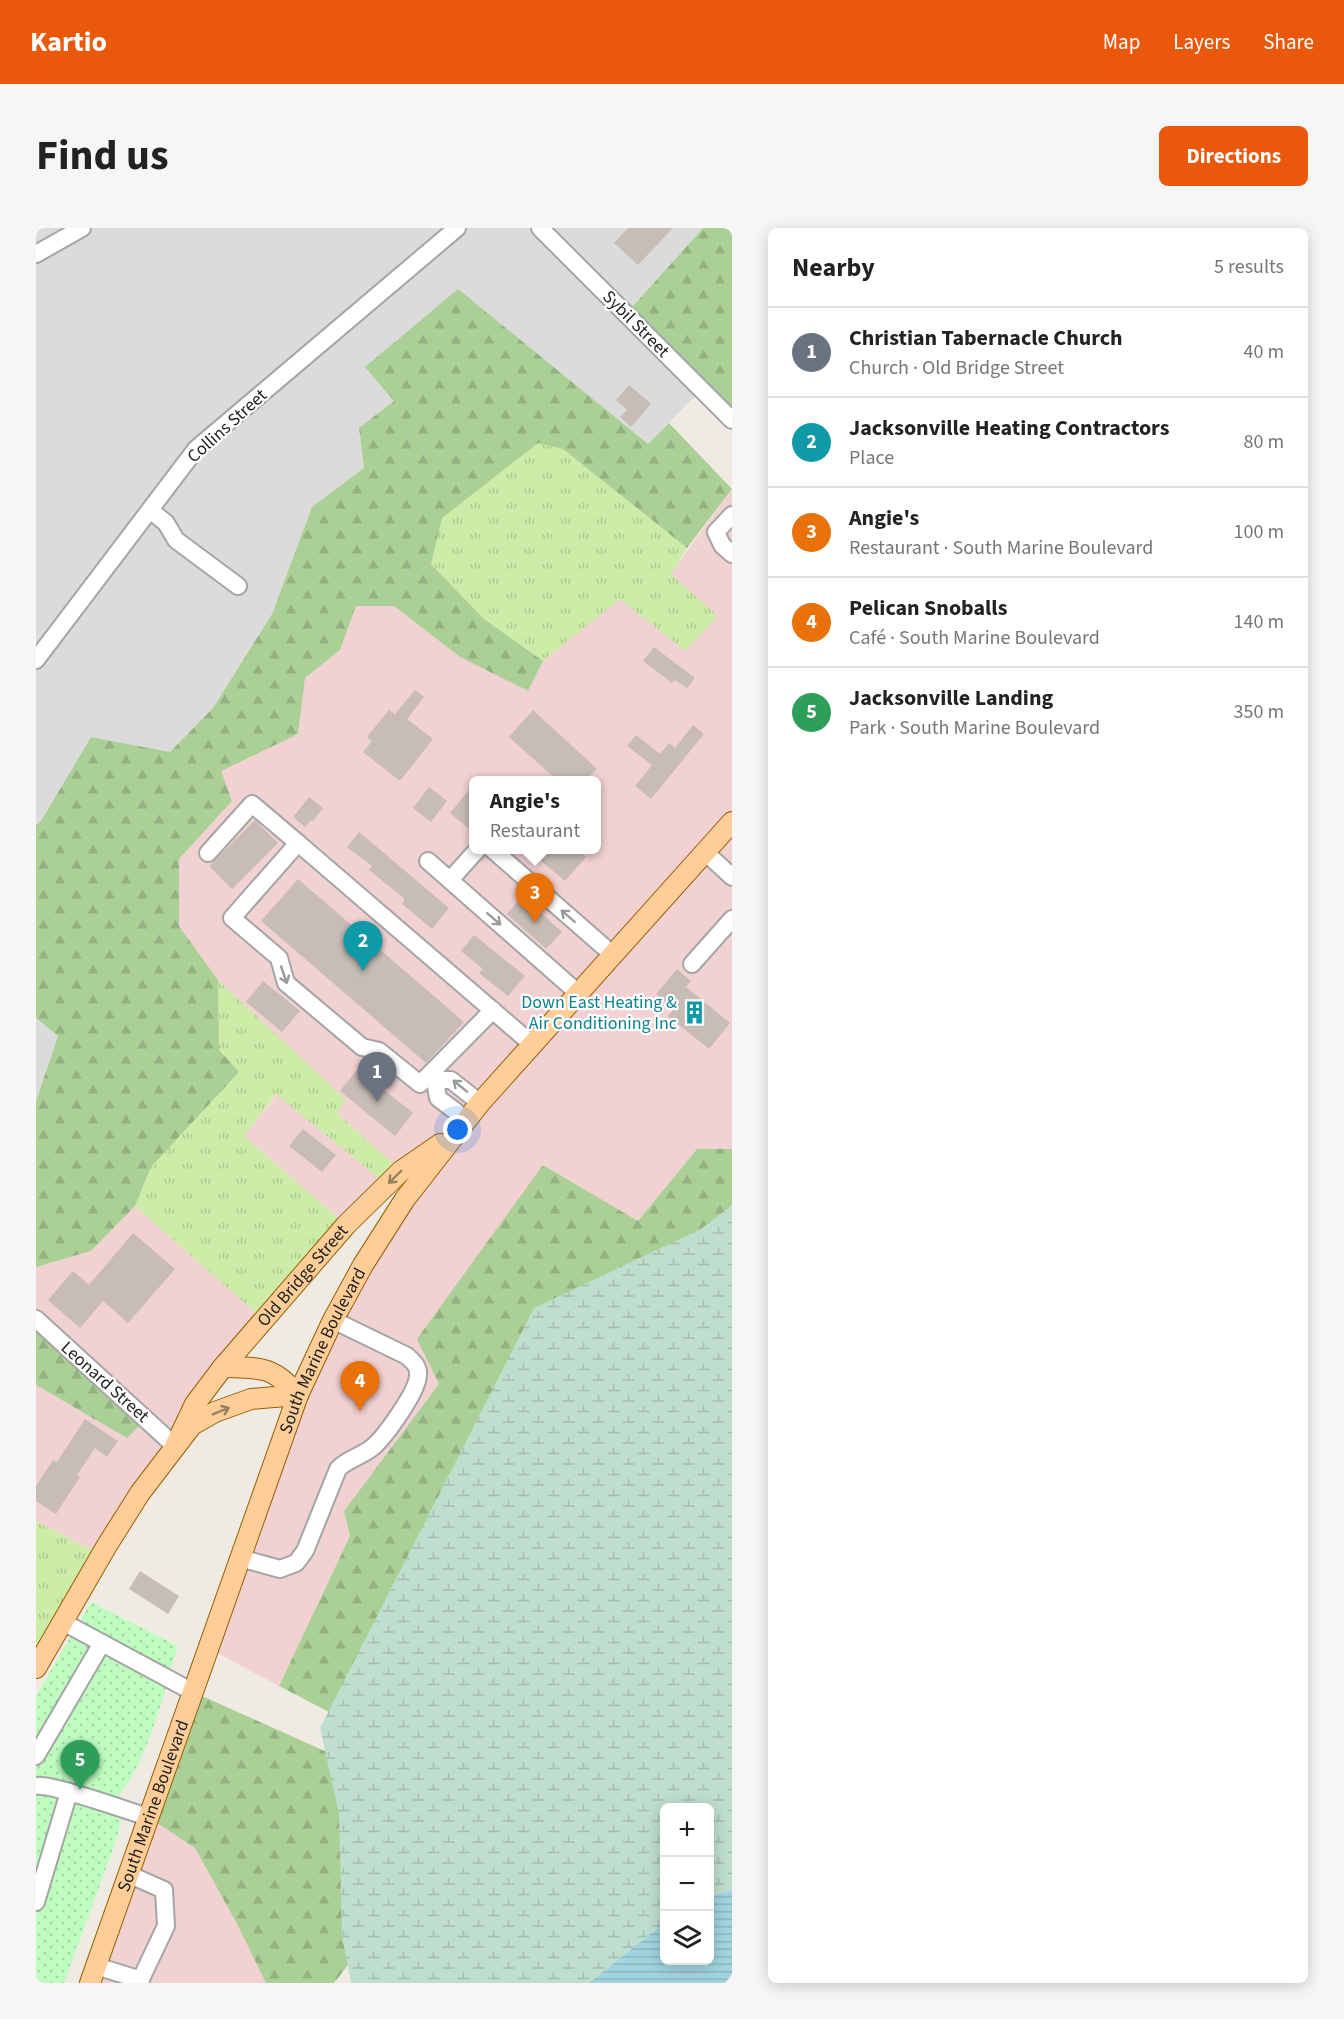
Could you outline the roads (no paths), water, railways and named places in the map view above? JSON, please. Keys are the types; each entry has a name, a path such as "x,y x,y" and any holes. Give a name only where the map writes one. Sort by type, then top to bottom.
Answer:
{"main road":[{"name":"South Marine Boulevard","path":"93,1975 298,1395 333,1320 363,1265 405,1198 480,1103 732,822"},
{"name":"Old Bridge Street","path":"175,1446 195,1404 223,1367 346,1225 401,1171 463,1126"},
{"path":"223,1367 259,1368 283,1378 298,1395"},
{"name":"Old Bridge Street","path":"36,1668 134,1502 192,1425 215,1412 251,1399 298,1395"}],"street":[{"path":"36,254 82,228"},
{"name":"Collins Street","path":"36,660 196,449 457,228"},
{"name":"Sybil Street","path":"540,228 732,420"},
{"path":"150,510 166,523 176,540 238,586"},
{"path":"729,544 716,532 732,515"},
{"path":"208,853 252,804 533,1045"},
{"path":"298,843 232,918 279,958 286,983 362,1047 380,1051 420,1084 432,1077 493,1010"},
{"path":"705,852 732,877"},
{"path":"450,880 473,854"},
{"path":"499,854 612,954"},
{"path":"428,861 578,993"},
{"path":"692,964 732,919"},
{"path":"432,1077 452,1080 480,1103"},
{"path":"432,1077 438,1098 463,1126"},
{"name":"Leonard Street","path":"36,1318 175,1446"},
{"path":"240,1558 280,1569 296,1563 305,1551 342,1464 372,1448 385,1434 410,1398 418,1376 416,1365 407,1356 333,1320"},
{"path":"63,1622 193,1692"},
{"path":"36,1756 102,1643"},
{"path":"36,1786 42,1785 69,1792 148,1817"},
{"path":"36,1902 69,1792"},
{"path":"93,1975 140,1981 166,1926 164,1890 128,1874"}],"water":[{"path":"732,1890 732,1974 725,1983 589,1983 660,1926 660,1965 714,1965 714,1896"}],"place":[{"name":"Angie's","path":"535,923"},
{"name":"Jacksonville Heating Contractors","path":"363,971"},
{"name":"Down East Heating & Air Conditioning Inc","path":"695,1012"},
{"name":"Christian Tabernacle Church","path":"377,1102"},
{"name":"Pelican Snoballs","path":"360,1411"},
{"name":"Jacksonville Landing","path":"80,1790"}]}
